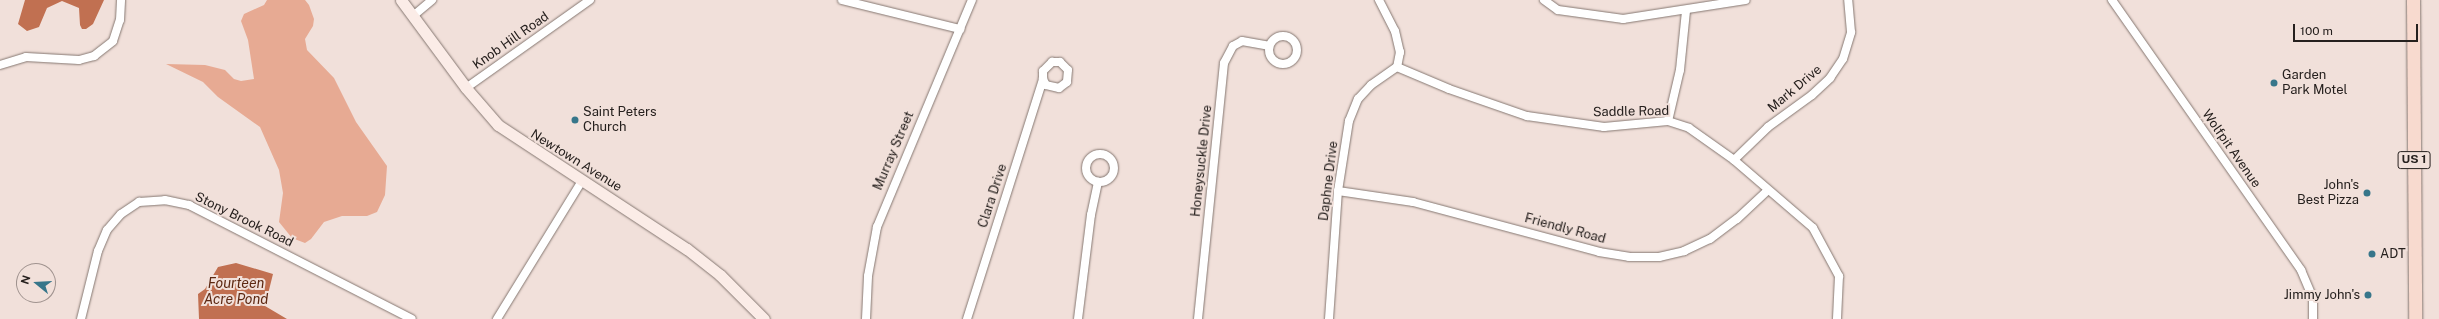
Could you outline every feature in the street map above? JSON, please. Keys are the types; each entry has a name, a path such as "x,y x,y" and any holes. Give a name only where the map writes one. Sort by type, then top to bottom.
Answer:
{"main road":[{"name":"Newtown Avenue","path":"401,0 466,88 498,125 687,249 720,276 764,319"},
{"name":"US 1","path":"2414,0 2415,319"}],"street":[{"path":"0,65 26,57 79,60 94,56 113,41 120,20 121,0"},
{"path":"413,16 432,0"},
{"name":"Knob Hill Road","path":"466,88 590,0"},
{"path":"842,0 960,29"},
{"name":"Murray Street","path":"866,319 868,276 877,227 972,0"},
{"path":"1379,0 1395,31 1400,52 1397,67"},
{"path":"1544,0 1558,10 1623,19 1686,11 1746,0"},
{"name":"Mark Drive","path":"1734,160 1768,127 1821,86 1843,59 1851,32 1848,0"},
{"name":"Wolfpit Avenue","path":"2112,0 2301,270 2313,298 2313,319"},
{"path":"1668,121 1680,70 1686,11"},
{"name":"Honeysuckle Drive","path":"1198,319 1224,62 1233,46 1242,41 1269,46"},
{"name":"Saddle Road","path":"1397,67 1449,89 1527,116 1604,127 1668,121 1689,128 1734,160 1813,228 1839,276 1837,319"},
{"name":"Daphne Drive","path":"1329,319 1338,191 1349,121 1358,99 1371,84 1397,67"},
{"name":"Clara Drive","path":"967,319 1043,79"},
{"path":"497,319 582,181"},
{"path":"1078,319 1091,215 1098,182"},
{"name":"Friendly Road","path":"1338,191 1413,202 1599,252 1628,257 1659,257 1684,251 1710,239 1737,219 1768,190"},
{"name":"Stony Brook Road","path":"81,319 98,251 107,230 121,214 139,202 165,200 196,208 412,319"}],"shaded area":[{"path":"267,0 305,0 309,5 314,19 313,26 305,39 307,50 334,78 356,122 387,166 385,195 377,212 367,216 342,216 324,222 311,239 305,243 292,238 279,222 283,193 279,170 260,127 218,97 203,82 166,64 205,65 225,70 234,79 241,81 254,79 248,40 241,21 244,14 264,5"}],"water":[{"path":"25,0 104,0 93,24 86,29 82,29 80,25 79,8 62,1 47,8 39,27 27,31 18,24"},
{"name":"Fourteen Acre Pond","path":"236,263 273,274 265,306 287,319 199,319 198,294 205,289 218,267"}],"place":[{"name":"Garden Park Motel","path":"2274,83"},
{"name":"Saint Peters Church","path":"575,120"},
{"name":"John's Best Pizza","path":"2367,193"},
{"name":"ADT","path":"2372,254"},
{"name":"Jimmy John's","path":"2368,295"}]}
